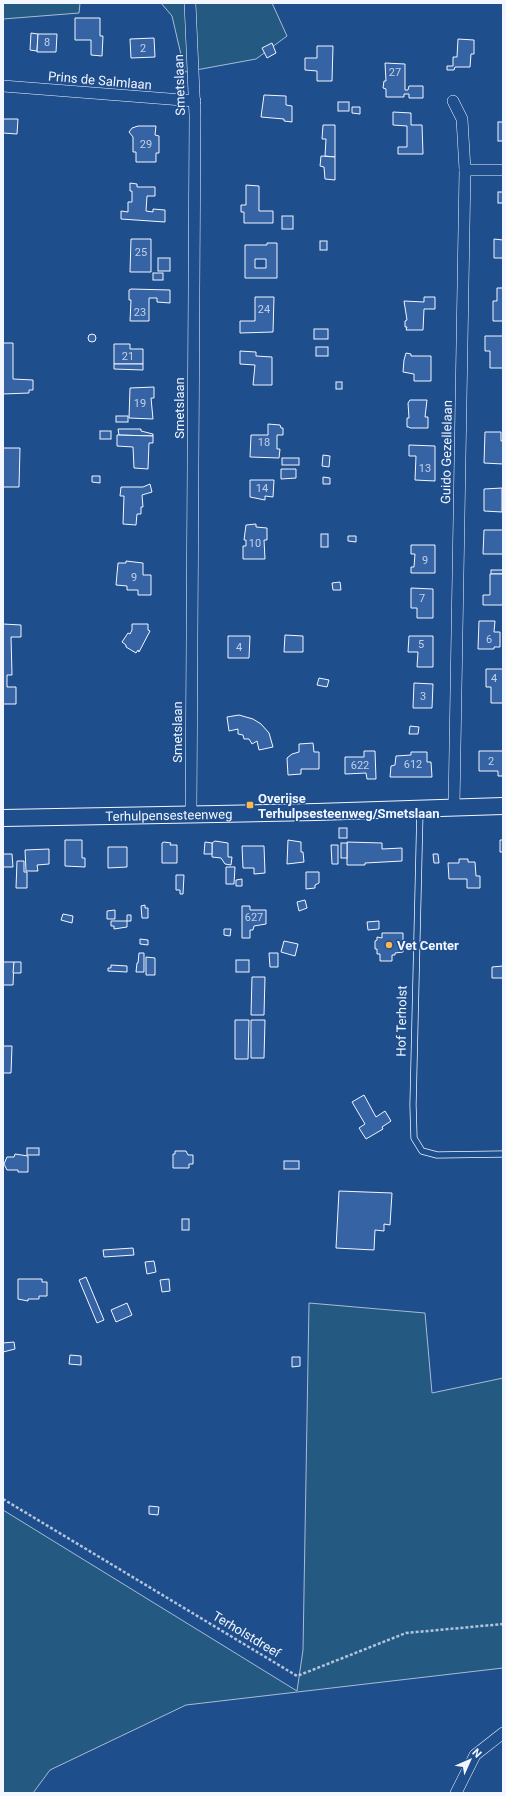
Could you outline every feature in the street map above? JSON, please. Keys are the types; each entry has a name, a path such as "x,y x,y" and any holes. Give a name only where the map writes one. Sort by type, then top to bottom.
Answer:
{"main road":[{"name":"Terhulpensesteenweg","path":"3,818 316,812 454,806 503,806"}],"street":[{"name":"Smetslaan","path":"190,3 195,101 191,814"},
{"name":"Prins de Salmlaan","path":"3,86 195,101"},
{"name":"Guido Gezellelaan","path":"453,101 462,120 465,170 454,806"},
{"path":"465,170 503,170"},
{"path":"456,1793 475,1755 503,1732"}],"lane":[{"name":"Hof Terholst","path":"420,808 413,1105 414,1138 422,1151 437,1155 503,1154"}],"path":[{"name":"Terholstdreef","path":"3,1499 297,1676 406,1634 503,1624"}],"shaded area":[{"path":"3,3 80,3 79,13 3,19"},
{"path":"161,3 272,3 287,36 256,59 185,72 172,16"},
{"path":"309,1303 425,1313 432,1393 503,1378 503,1668 186,1705 50,1770 33,1793 3,1793 3,1510 297,1691 303,1650"}],"building":[{"path":"75,18 100,18 100,36 103,36 102,56 91,55 91,40 75,40"},
{"path":"31,33 38,34 37,51 30,50"},
{"path":"38,34 57,34 56,52 37,52"},
{"path":"154,38 155,57 131,58 130,39"},
{"path":"458,39 474,40 474,54 471,54 470,67 455,67 454,70 447,70 447,66 453,66 453,57 457,57"},
{"path":"272,43 276,53 267,58 262,48"},
{"path":"317,46 333,46 332,81 317,81 317,71 305,70 305,58 317,58"},
{"path":"385,63 405,64 405,90 408,90 409,86 423,86 423,98 409,98 409,94 404,94 404,97 386,97 386,89 383,88 384,81 386,81"},
{"path":"264,95 286,96 286,105 292,106 292,122 284,121 284,119 261,117"},
{"path":"338,102 349,102 349,111 338,111"},
{"path":"352,107 360,107 360,114 352,113"},
{"path":"393,112 411,113 411,125 422,125 423,154 398,154 398,147 407,147 407,126 393,125"},
{"path":"3,119 18,119 17,134 3,133"},
{"path":"498,122 503,122 503,141 498,141"},
{"path":"323,125 335,125 335,157 325,156 326,139 322,139"},
{"path":"138,126 156,126 155,135 159,136 159,153 156,153 156,162 136,162 136,152 133,152 133,137 129,132 132,128"},
{"path":"321,156 335,157 335,180 325,179 324,167 320,166"},
{"path":"130,183 137,184 137,187 155,187 155,196 147,196 146,211 153,212 153,209 165,210 165,222 121,219 121,211 128,212 128,202 132,202"},
{"path":"246,185 259,186 259,211 273,211 273,223 244,223 244,212 241,212 241,205 246,205"},
{"path":"498,192 503,192 503,203 498,203"},
{"path":"282,216 293,216 293,229 282,229"},
{"path":"131,239 151,239 151,272 130,272"},
{"path":"494,239 503,240 503,258 494,258"},
{"path":"320,241 327,241 327,250 320,250"},
{"path":"267,243 277,243 277,278 245,278 245,245 267,245","holes":["255,259 266,259 266,268 255,268"]},
{"path":"158,258 170,258 170,271 158,271"},
{"path":"153,273 163,273 163,280 153,280"},
{"path":"497,288 503,288 503,321 493,321 493,301 497,301"},
{"path":"129,290 170,290 170,303 157,302 157,298 149,298 149,321 130,321 131,300 129,300"},
{"path":"255,297 274,297 273,332 240,333 240,321 255,321"},
{"path":"424,297 435,297 435,309 424,309 423,330 406,330 407,327 405,327 405,321 407,320 404,301 424,302"},
{"path":"314,329 328,329 328,339 314,339"},
{"path":"92,334 95,335 95,341 92,342 89,341 88,338 89,335"},
{"path":"485,336 503,336 503,368 490,368 490,351 485,351"},
{"path":"3,343 13,343 13,379 33,380 33,390 29,390 29,393 3,394"},
{"path":"114,344 130,344 130,349 143,349 143,364 114,364"},
{"path":"316,347 328,347 328,356 316,356"},
{"path":"240,351 256,352 256,356 272,357 272,385 253,385 255,365 240,364"},
{"path":"406,353 411,354 411,356 431,356 431,381 414,381 414,374 403,372"},
{"path":"114,364 143,364 143,370 114,369"},
{"path":"336,382 342,382 342,389 336,389"},
{"path":"154,387 154,398 151,398 153,419 129,418 130,388"},
{"path":"410,400 427,400 425,417 428,417 428,428 407,427 407,418 409,418 408,403"},
{"path":"116,416 128,416 128,422 116,422"},
{"path":"268,424 280,425 281,428 283,428 283,435 277,435 277,449 280,449 279,458 250,457 251,435 268,435"},
{"path":"118,429 141,429 141,431 153,434 153,436 119,435"},
{"path":"100,431 111,431 111,439 100,439"},
{"path":"485,432 501,432 501,441 503,441 503,464 484,463"},
{"path":"117,435 153,436 153,443 149,443 148,469 134,468 133,447 117,446"},
{"path":"409,445 435,446 435,481 415,480 416,456 409,456"},
{"path":"3,448 20,448 19,487 3,487"},
{"path":"323,455 330,456 329,467 322,466"},
{"path":"282,458 299,458 299,465 282,465"},
{"path":"281,469 296,469 296,478 281,479"},
{"path":"92,476 100,476 100,483 92,482"},
{"path":"323,477 330,478 330,484 323,484"},
{"path":"250,480 274,480 273,497 265,496 265,500 250,497"},
{"path":"150,484 152,492 142,495 143,507 141,507 141,514 137,514 136,525 123,524 124,496 120,496 121,487 143,487"},
{"path":"502,488 502,512 484,511 484,489"},
{"path":"256,524 256,527 267,528 267,540 264,540 265,559 243,559 243,546 246,546 246,540 244,540 246,525"},
{"path":"484,530 503,530 503,554 483,554"},
{"path":"321,534 328,534 328,547 321,547"},
{"path":"348,536 356,536 356,542 348,541"},
{"path":"411,545 435,545 435,573 411,573 411,567 414,567 415,554 411,554"},
{"path":"126,561 143,563 143,575 151,575 151,595 138,595 138,590 127,590 127,586 116,585 118,563 126,563"},
{"path":"491,570 503,570 503,574 491,574"},
{"path":"490,574 503,574 503,605 483,605 483,595 490,595"},
{"path":"340,582 341,590 333,590 332,583"},
{"path":"411,588 433,589 433,618 417,618 417,608 411,608"},
{"path":"479,621 495,621 494,632 500,632 500,647 494,647 494,649 478,649"},
{"path":"3,624 21,625 21,637 11,637 12,675 7,675 7,687 16,687 16,704 3,704"},
{"path":"132,624 148,624 148,630 150,631 139,652 138,650 136,653 126,647 126,645 122,642 128,633 130,634"},
{"path":"285,635 303,636 303,652 284,652"},
{"path":"228,636 250,636 249,658 228,658"},
{"path":"409,636 433,636 433,667 417,667 418,652 408,652"},
{"path":"486,669 503,669 503,703 491,703 491,687 486,687"},
{"path":"319,678 329,680 327,687 317,685"},
{"path":"414,683 433,684 432,708 413,708"},
{"path":"239,715 253,719 261,724 269,733 273,747 259,750 257,741 252,744 249,739 244,739 243,735 238,734 238,729 229,731 227,717"},
{"path":"410,726 419,727 418,734 409,734"},
{"path":"313,743 314,752 319,752 319,769 301,769 301,774 288,775 287,758 292,754 299,752 299,744"},
{"path":"364,751 375,751 376,779 367,779 366,773 345,774 345,757 364,757"},
{"path":"479,751 503,751 503,776 498,776 498,771 479,771"},
{"path":"411,752 427,752 427,762 431,762 432,777 390,777 391,766 395,765 396,756 411,755"},
{"path":"339,828 347,828 347,838 339,838"},
{"path":"65,840 82,840 82,858 85,858 85,867 65,866"},
{"path":"288,840 301,842 301,852 303,852 304,862 287,864"},
{"path":"500,840 503,840 503,852 500,852"},
{"path":"215,841 228,843 228,857 232,857 231,865 225,864 221,858 212,857 212,843"},
{"path":"205,842 212,843 212,854 204,854"},
{"path":"347,842 382,843 382,849 402,848 402,861 365,863 365,865 347,865"},
{"path":"162,843 171,843 170,845 177,845 177,863 162,863"},
{"path":"341,843 347,843 347,858 341,858"},
{"path":"331,845 338,845 338,864 332,864"},
{"path":"242,846 264,846 265,873 254,874 254,868 243,868"},
{"path":"108,847 127,847 127,867 108,868"},
{"path":"49,849 49,864 37,865 38,871 26,871 25,850"},
{"path":"3,854 12,854 13,867 3,867"},
{"path":"433,854 438,854 439,863 434,863"},
{"path":"459,859 468,859 468,862 475,862 476,876 480,876 480,888 467,888 467,879 449,879 448,863 459,863"},
{"path":"17,861 24,861 24,872 27,872 27,888 16,888"},
{"path":"226,867 235,867 234,884 226,884"},
{"path":"306,872 319,872 319,883 315,885 315,888 306,889"},
{"path":"176,875 184,875 183,894 180,894 180,890 176,890"},
{"path":"242,879 242,886 236,886 236,880"},
{"path":"305,900 307,908 299,911 297,902"},
{"path":"145,905 145,908 148,908 148,918 142,918 141,906"},
{"path":"242,906 250,906 250,910 266,910 266,924 254,926 253,930 250,930 250,938 242,938"},
{"path":"115,910 115,919 107,919 107,911"},
{"path":"63,914 73,916 72,923 61,920"},
{"path":"127,915 131,915 131,921 127,921"},
{"path":"111,921 127,921 127,927 114,929 114,926 111,926"},
{"path":"379,921 379,929 368,930 367,922"},
{"path":"224,929 231,929 230,936 224,935"},
{"name":"Vet Center","path":"382,933 403,933 403,952 392,955 392,961 380,961 380,954 377,954 377,949 375,949 375,941 377,940 377,937 382,938"},
{"path":"140,939 148,940 148,945 140,944"},
{"path":"284,941 298,944 295,956 281,952"},
{"path":"139,953 144,953 144,972 136,972"},
{"path":"269,953 278,953 278,967 270,967"},
{"path":"146,957 155,958 155,975 146,975"},
{"path":"236,960 249,960 249,972 236,972"},
{"path":"3,962 14,962 13,985 3,985"},
{"path":"14,962 21,962 21,973 13,973"},
{"path":"111,965 127,966 127,972 108,971 108,968 111,968"},
{"path":"503,966 503,978 492,978 492,967"},
{"path":"252,977 265,977 264,1015 251,1015"},
{"path":"235,1020 249,1020 248,1059 235,1059"},
{"path":"251,1020 265,1020 264,1058 251,1058"},
{"path":"3,1046 12,1046 11,1073 3,1073"},
{"path":"364,1095 376,1117 385,1111 391,1121 382,1127 383,1129 366,1139 359,1128 365,1124 352,1102"},
{"path":"27,1148 39,1148 39,1155 27,1155"},
{"path":"175,1151 186,1151 188,1155 193,1155 193,1164 189,1164 189,1168 173,1168 173,1154 175,1154"},
{"path":"15,1154 28,1156 28,1172 7,1170 4,1164 7,1157 14,1157"},
{"path":"284,1161 299,1161 299,1169 284,1169"},
{"path":"339,1191 392,1193 390,1225 384,1224 384,1231 375,1230 374,1250 336,1248"},
{"path":"182,1219 189,1219 189,1230 182,1230"},
{"path":"133,1248 134,1255 104,1257 103,1250"},
{"path":"154,1261 156,1272 147,1274 145,1262"},
{"path":"86,1277 104,1320 97,1323 79,1280"},
{"path":"18,1279 42,1279 42,1282 47,1282 47,1296 39,1296 39,1299 28,1299 28,1301 18,1299"},
{"path":"169,1279 170,1291 162,1292 160,1280"},
{"path":"127,1303 132,1315 116,1322 111,1310"},
{"path":"14,1342 15,1349 3,1352 3,1343"},
{"path":"70,1355 81,1356 81,1365 69,1364"},
{"path":"292,1357 300,1357 300,1366 292,1367"},
{"path":"149,1506 159,1507 158,1515 149,1514"}],"place":[{"name":"Overijse Terhulpsesteenweg/Smetslaan","path":"250,805"},
{"name":"Vet Center","path":"389,945"}]}
